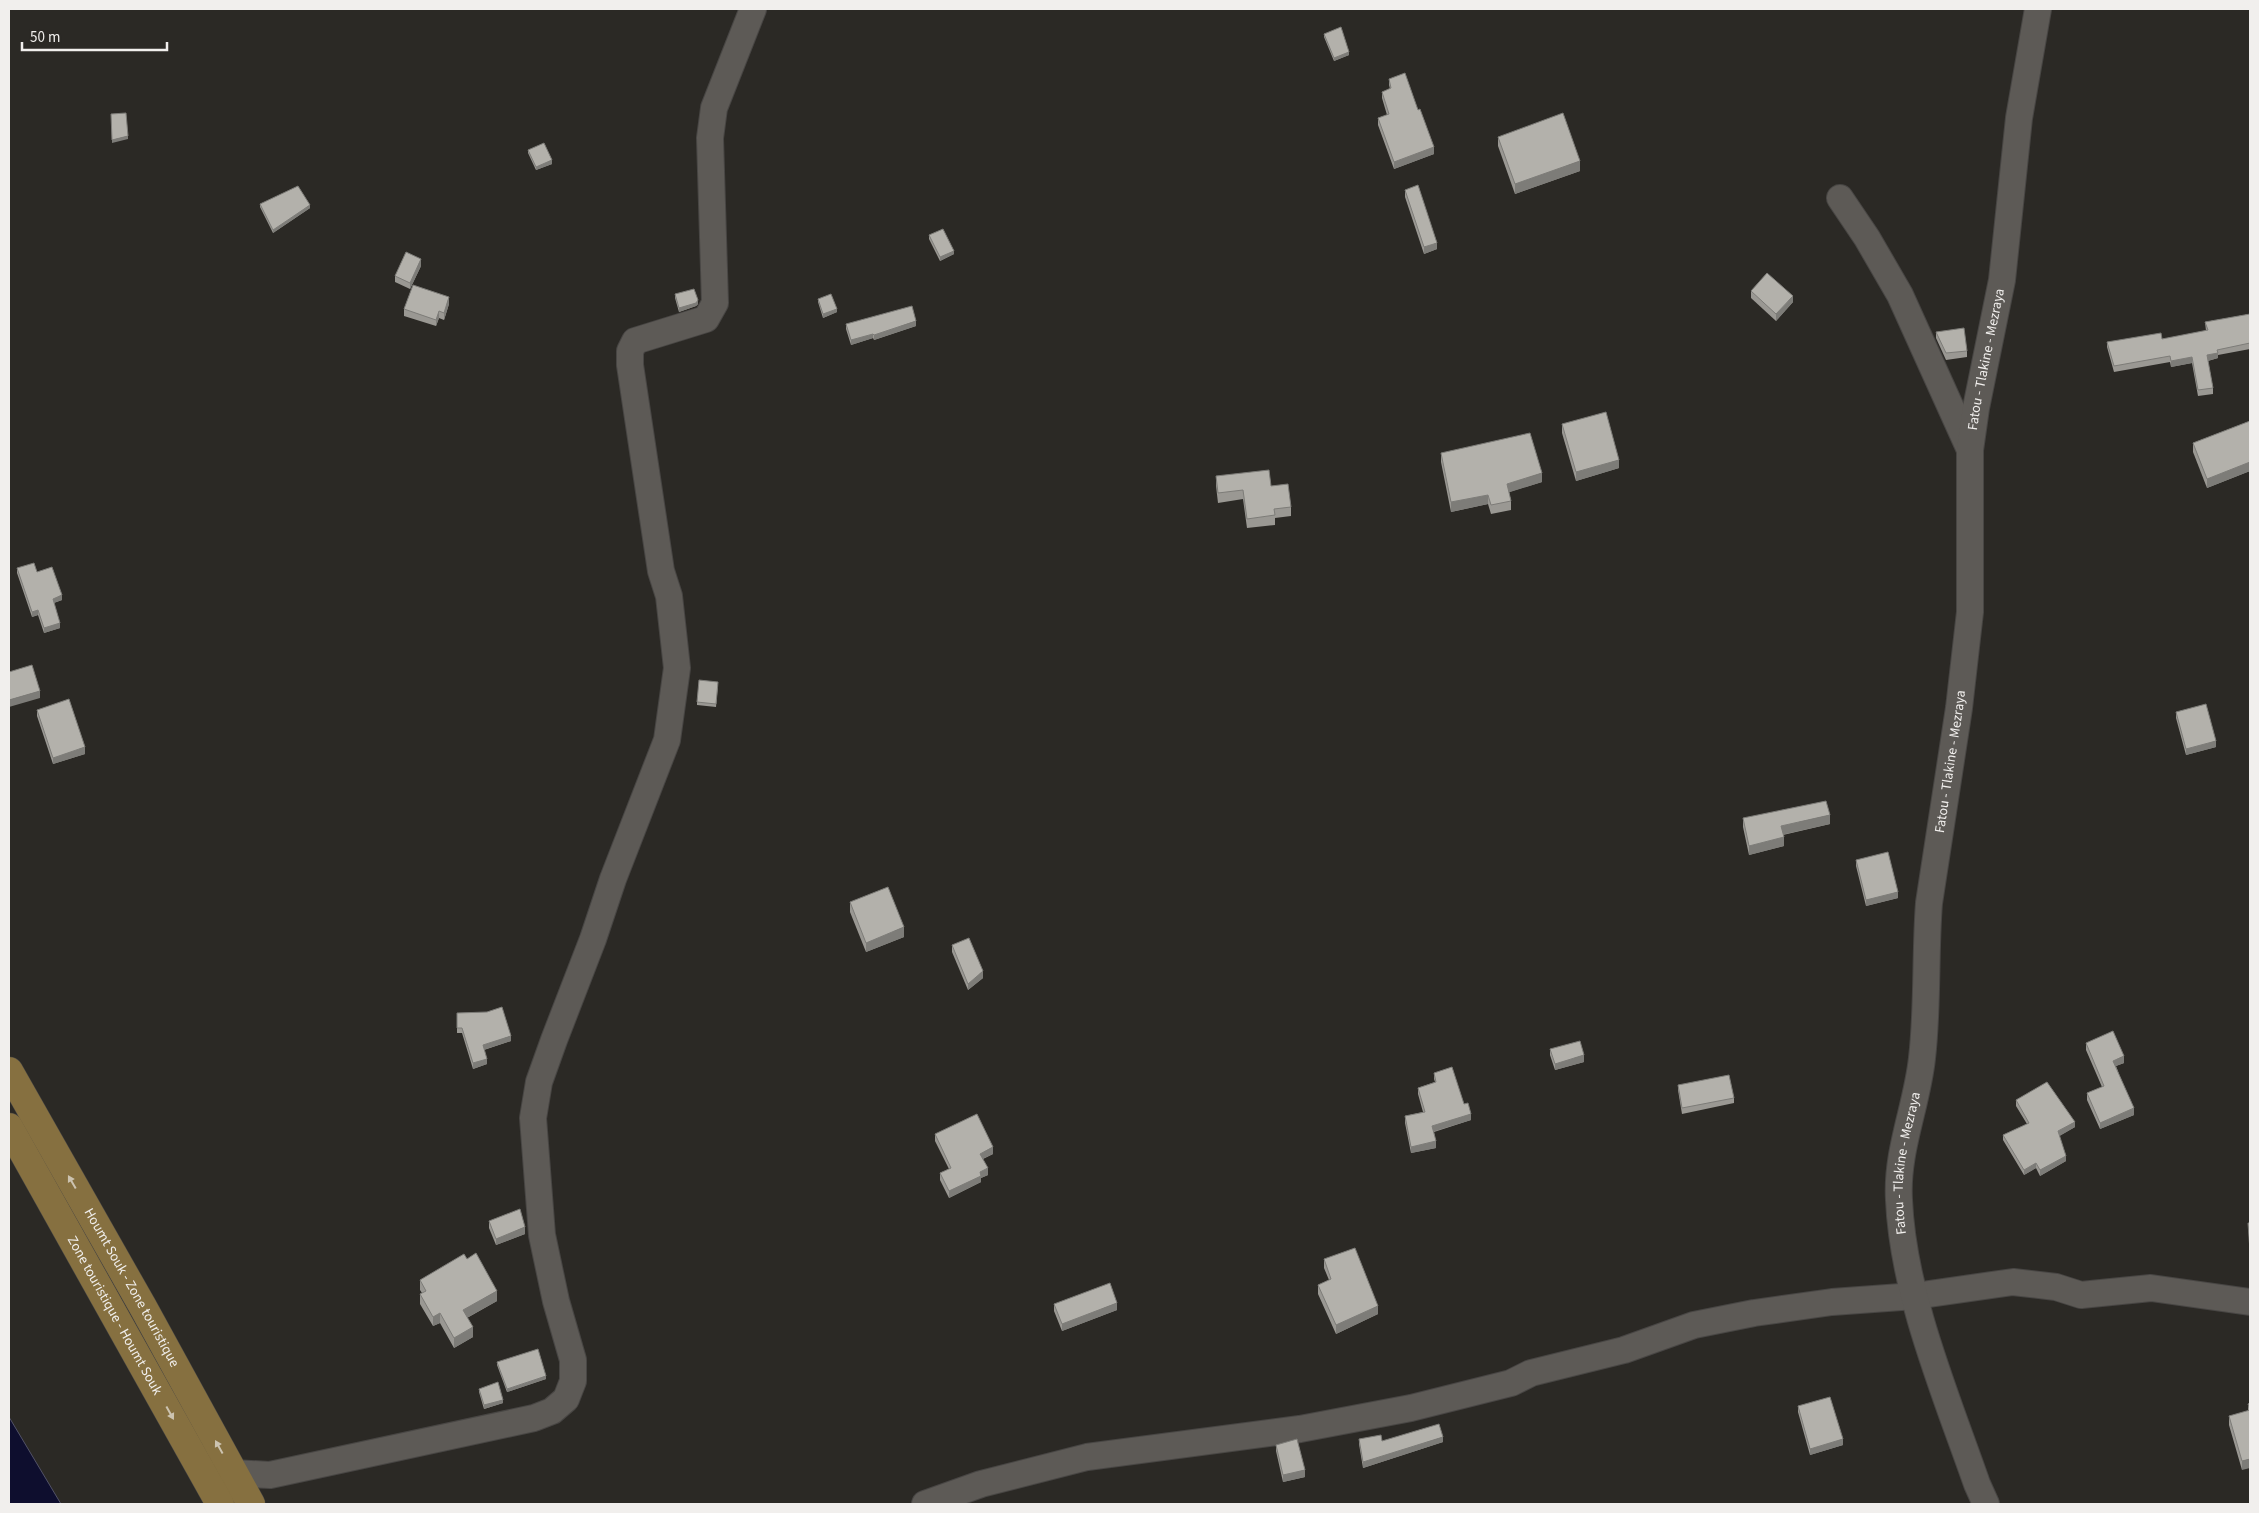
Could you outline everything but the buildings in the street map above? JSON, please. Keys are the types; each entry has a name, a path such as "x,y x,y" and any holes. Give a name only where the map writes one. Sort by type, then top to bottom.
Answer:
{"main road":[{"name":"Houmt Souk - Zone touristique","path":"9,1071 143,1307 221,1487 251,1504"},
{"name":"Zone touristique - Houmt Souk","path":"9,1127 221,1487"}],"street":[{"path":"221,1487 534,1418 552,1411 566,1399 573,1381 573,1360 556,1301 542,1235 533,1118 539,1082 593,939 613,879 667,740 677,668 669,596 661,571 630,365 630,351 635,342 706,319 715,303 711,131 714,108 753,9"},
{"name":"Fatou - Tlakine - Mezraya","path":"1986,1504 1967,1456 1929,1346 1915,1296 1901,1227 1898,1198 1899,1172 1922,1059 1926,1022 1926,941 1929,903 1967,648 1971,589 1970,450 1976,408 2002,280 2019,118 2043,10"},
{"path":"1840,198 1867,238 1900,295 1970,450"},
{"path":"925,1504 981,1484 1087,1457 1300,1429 1411,1408 1511,1383 1531,1373 1624,1350 1694,1325 1754,1313 1832,1302 1915,1296 2013,1282 2056,1287 2081,1295 2151,1288 2250,1302"}],"shaded area":[{"path":"9,1417 61,1504 9,1504"}]}
